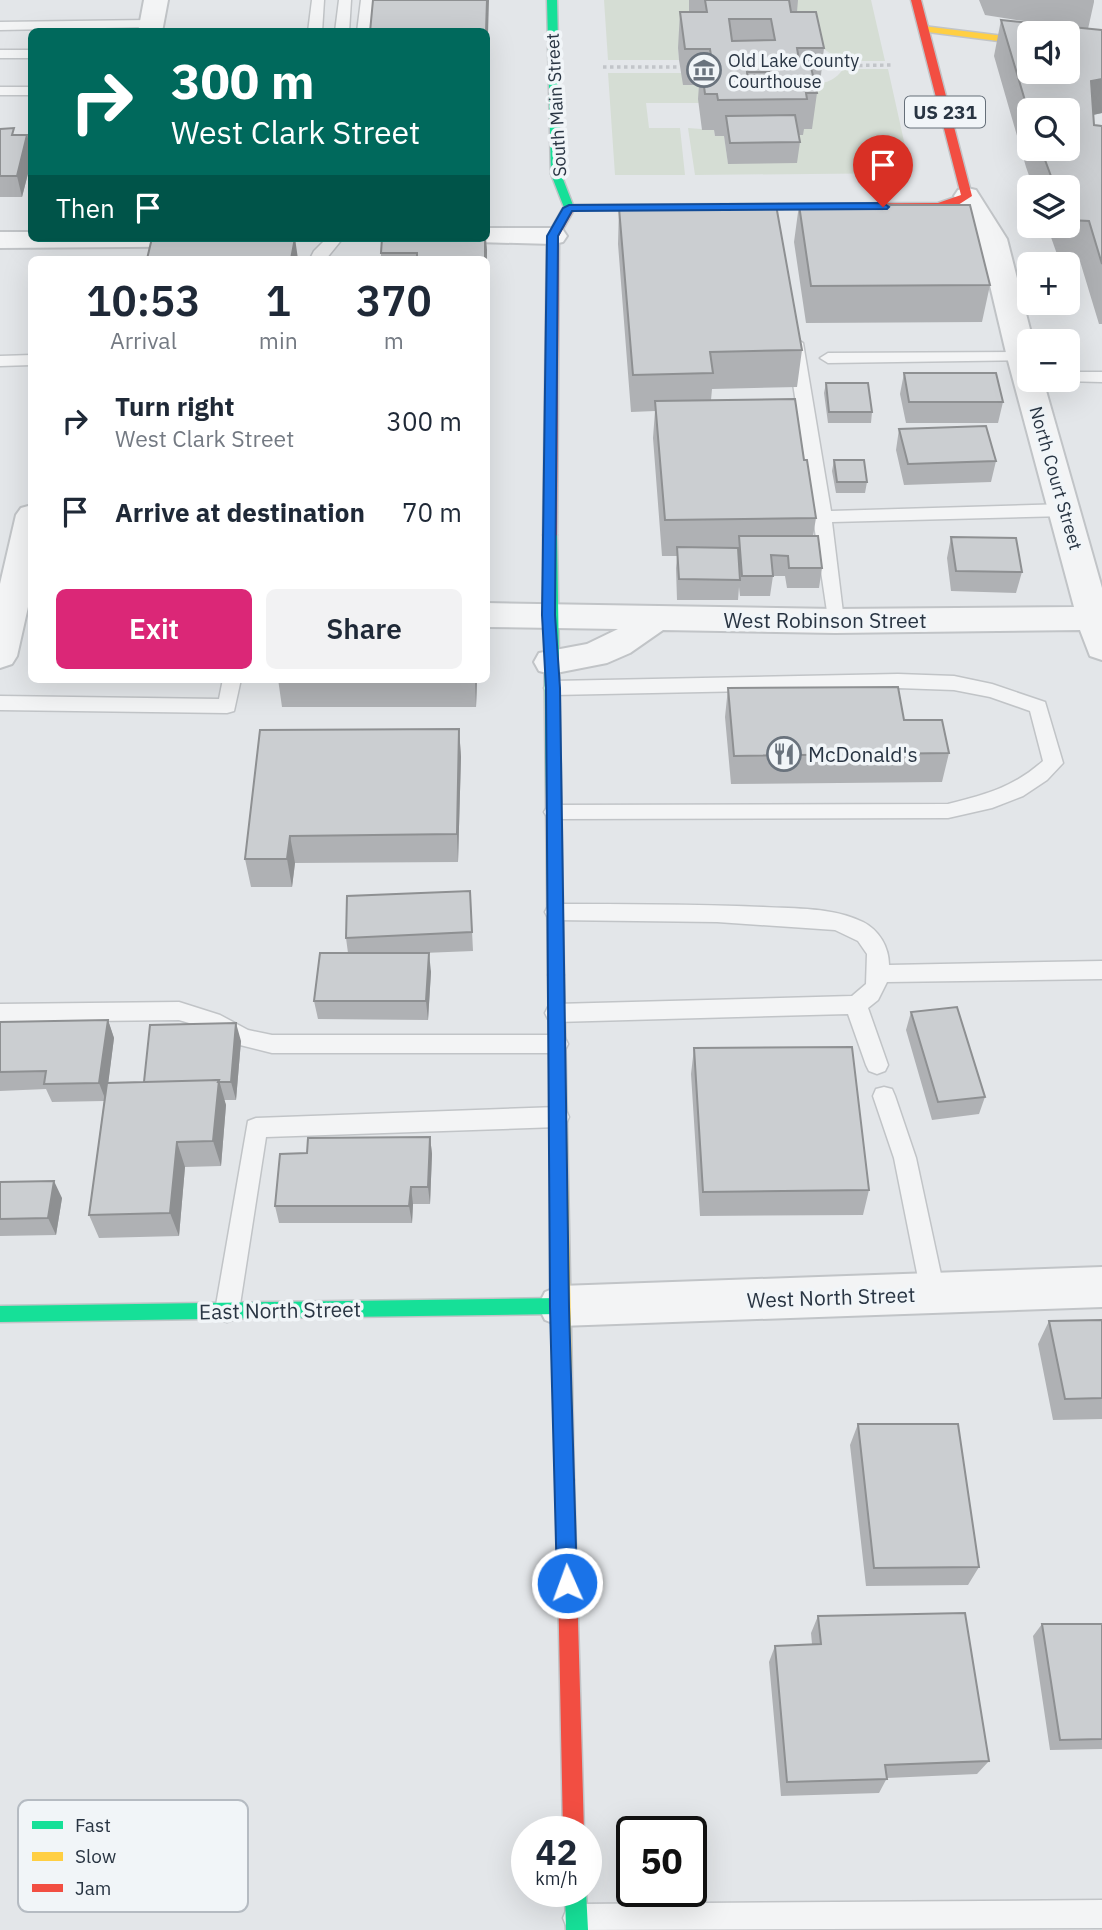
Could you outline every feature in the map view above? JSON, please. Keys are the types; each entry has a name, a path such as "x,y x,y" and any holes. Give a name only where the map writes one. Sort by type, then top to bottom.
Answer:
{"main road":[{"name":"South Main Street","path":"552,0 556,174 569,208"},
{"name":"US 231","path":"916,0 923,29"},
{"path":"923,29 1017,41"},
{"name":"North Court Street","path":"923,29 967,196"},
{"path":"574,1816 559,1307 552,675 548,615 553,236 569,208 775,214 938,206 954,203 967,196"},
{"name":"East North Street","path":"0,1314 559,1307"}],"street":[{"path":"150,28 156,0"},
{"name":"North Court Street","path":"967,196 993,239 1017,334"},
{"path":"490,236 553,236"},
{"path":"0,240 28,241"},
{"path":"40,242 101,245 172,242"},
{"name":"North Court Street","path":"1032,392 1099,628"},
{"path":"0,656 20,619 28,550"},
{"name":"West Robinson Street","path":"490,615 1099,628"},
{"path":"552,675 625,642 654,619"},
{"name":"West North Street","path":"559,1307 1102,1287"}],"lane":[{"path":"315,28 318,0"},
{"path":"342,28 345,0"},
{"path":"364,28 367,0"},
{"path":"0,26 150,28"},
{"path":"0,54 28,54"},
{"path":"0,91 28,91"},
{"path":"319,256 332,242"},
{"path":"793,328 823,517 835,621"},
{"path":"828,358 1017,369"},
{"path":"0,361 28,360"},
{"path":"1080,377 1102,377"},
{"path":"823,517 1066,510"},
{"path":"552,675 954,683 992,691 1038,707 1053,764 1032,784 1006,798 948,811 554,812"},
{"path":"0,703 227,706 231,683"},
{"path":"555,912 716,913 836,921 856,928 876,946 880,959 879,974 869,998 856,1005 556,1013"},
{"path":"879,974 1102,970"},
{"path":"856,1005 877,1065"},
{"path":"0,1013 179,1011 212,1020 244,1038 272,1044 556,1044"},
{"path":"884,1096 905,1158 933,1293"},
{"path":"227,1311 256,1128 558,1117"},
{"path":"577,1913 881,1923 1102,1914"}],"path":[{"path":"816,66 893,65"},
{"path":"603,66 680,66"}],"shaded area":[{"path":"604,0 707,0 691,34 678,48 679,60 608,60"},
{"path":"771,0 871,0 885,61 841,61 824,49"},
{"path":"843,69 888,69 911,173 695,175 688,128 714,130 715,136 724,136 728,163 797,162 792,135 802,129 812,129 793,84 827,82"},
{"path":"608,73 681,73 708,85 699,103 646,103 649,128 680,128 685,175 615,175"}],"building":[{"path":"373,0 487,0 486,28 370,28"},
{"path":"705,0 789,0 791,12 816,12 824,48 797,48 799,60 810,63 817,93 806,93 807,99 718,100 717,94 705,94 701,63 712,63 710,49 685,49 680,12 707,12","holes":["729,19 771,19 775,40 732,41","747,72 769,72 771,84 748,84"]},
{"path":"1001,20 1017,22 1017,74"},
{"path":"1080,28 1102,30 1102,79 1091,81 1094,125 1102,126 1102,264 1089,221 1080,221 1080,175 1051,175 1045,161 1080,161 1080,98 1024,98 1020,84 1080,84"},
{"path":"795,115 800,142 730,143 726,116"},
{"path":"14,128 12,135 27,135 17,176 0,176 0,129"},
{"path":"776,205 802,350 710,352 713,373 633,375 619,208"},
{"path":"799,205 970,205 990,285 811,286"},
{"path":"151,242 294,242 292,256 148,256"},
{"path":"382,242 485,242 485,256 381,253"},
{"path":"904,373 996,373 1003,402 909,402"},
{"path":"826,383 868,383 872,412 829,412"},
{"path":"795,399 816,518 665,520 655,401"},
{"path":"986,426 996,461 908,464 899,429"},
{"path":"834,460 864,460 867,482 837,482"},
{"path":"739,536 818,536 822,568 789,568 788,556 771,555 773,576 742,576"},
{"path":"951,537 1016,538 1022,572 956,571"},
{"path":"677,547 738,548 740,580 679,579"},
{"path":"898,687 904,720 942,720 949,753 734,756 728,688"},
{"path":"459,729 457,834 290,836 287,859 245,859 260,730"},
{"path":"470,891 472,932 346,938 347,896"},
{"path":"320,953 429,953 426,1001 314,1001"},
{"path":"957,1007 985,1097 938,1102 911,1012"},
{"path":"108,1020 99,1083 44,1084 46,1071 0,1072 0,1022"},
{"path":"236,1023 231,1082 144,1082 150,1025"},
{"path":"852,1047 869,1190 703,1192 694,1048"},
{"path":"219,1080 213,1141 177,1142 170,1213 89,1215 107,1083"},
{"path":"430,1137 428,1187 411,1187 409,1206 275,1206 280,1154 307,1153 308,1138"},
{"path":"54,1181 48,1218 0,1219 0,1182"},
{"path":"1102,1320 1102,1398 1065,1399 1049,1321"},
{"path":"858,1424 958,1424 979,1567 874,1568"},
{"path":"965,1613 989,1761 885,1765 887,1779 787,1782 775,1646 821,1644 818,1616"},
{"path":"1042,1624 1102,1624 1102,1739 1060,1740"}],"traffic: fast":[{"path":"552,0 556,174 569,208 779,207"},
{"path":"550,535 556,975"},
{"path":"0,1314 560,1306"},
{"path":"576,1907 577,1930"}],"traffic: slow":[{"path":"923,29 1017,41"},
{"path":"556,975 565,1480"}],"traffic: jam":[{"path":"779,207 938,206 954,203 967,196 916,0"},
{"path":"550,535 553,236 569,208"},
{"path":"565,1480 574,1816"}],"place":[{"name":"Old Lake County Courthouse","path":"704,70"},
{"name":"McDonald's","path":"784,754"}],"route":[{"path":"567,1583 559,1307 553,688 548,615 553,236 569,208 883,207"}]}
